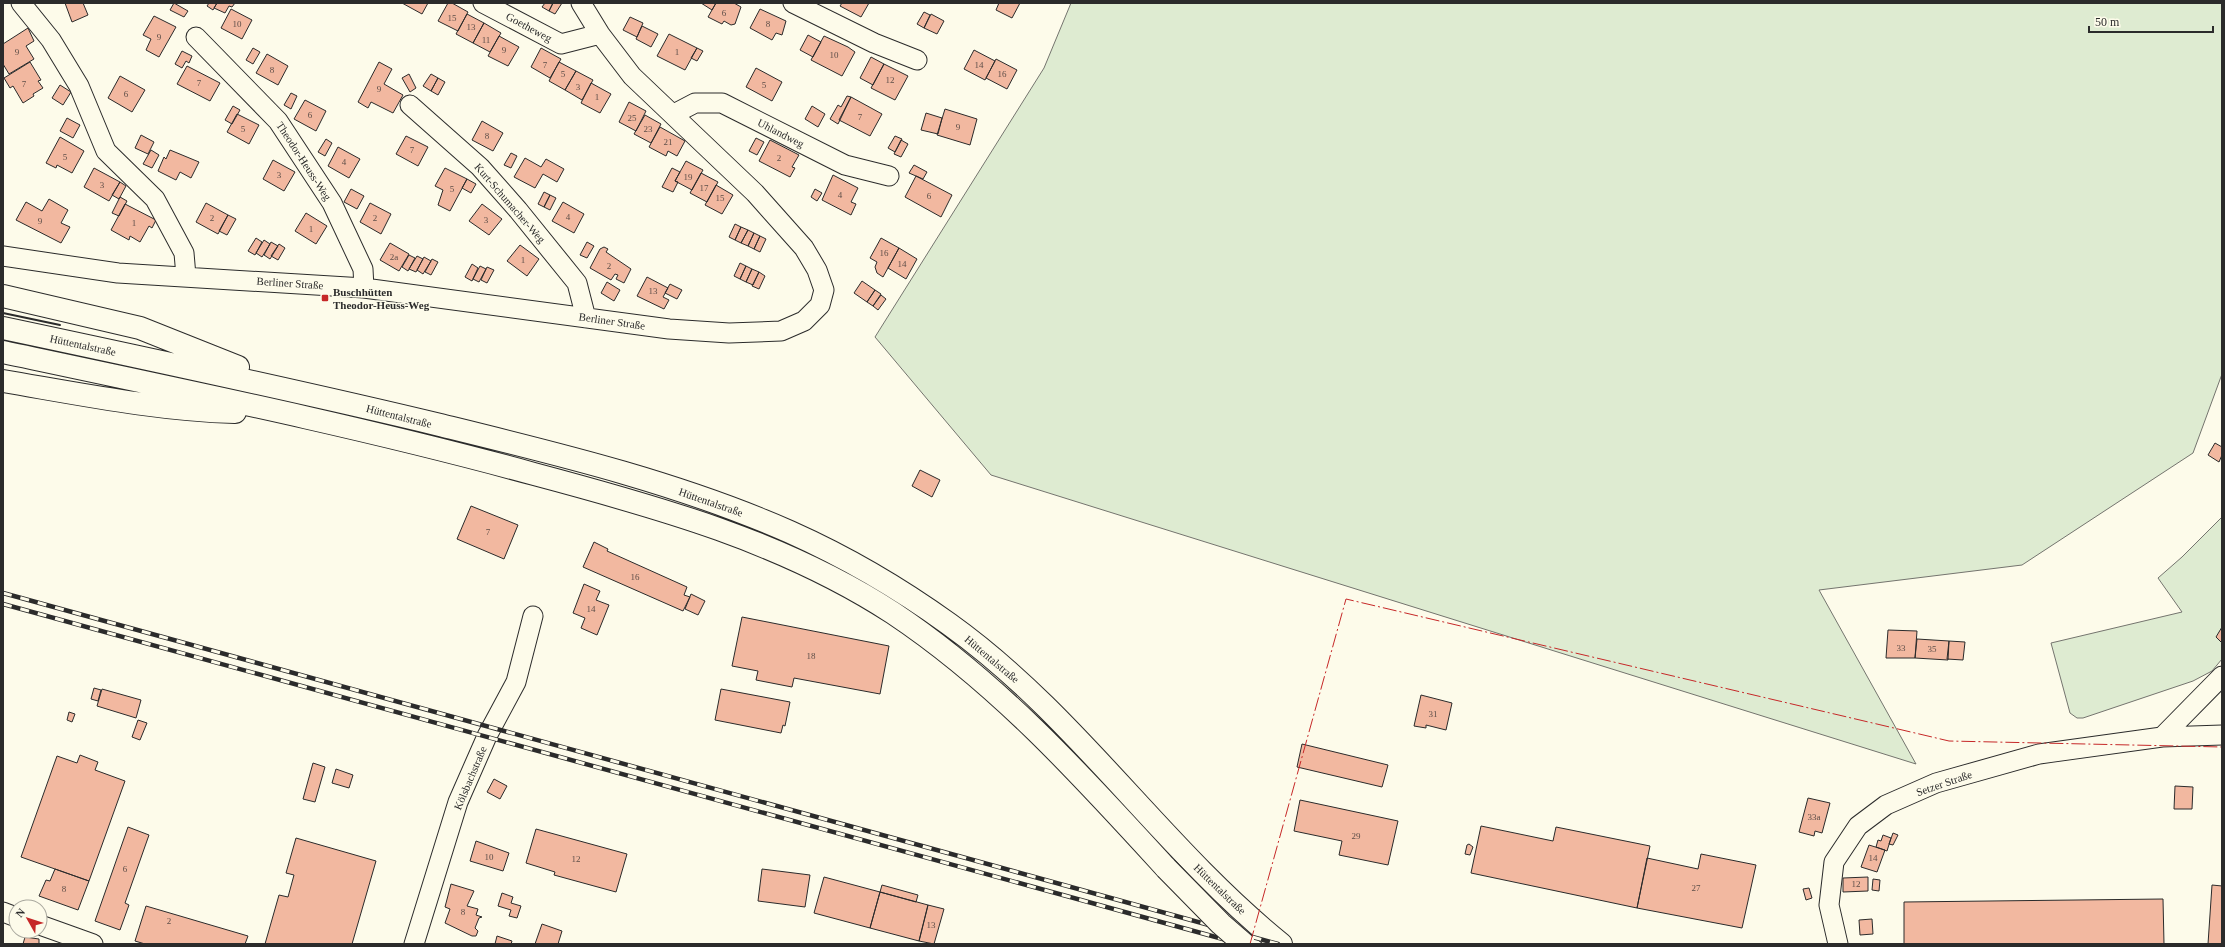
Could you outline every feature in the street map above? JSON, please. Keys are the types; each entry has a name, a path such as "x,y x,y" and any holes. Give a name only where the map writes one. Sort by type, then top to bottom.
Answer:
{"highway":[{"path":"3,296 140,328 297,390"},
{"name":"Hüttentalstraße","path":"3,328 297,390 490,438 692,494 792,533 859,566 903,592 951,625 998,662 1084,744 1214,884 1281,944"},
{"name":"Hüttentalstraße","path":"3,352 291,413 484,460 683,516 784,554 849,587 891,612 983,680 1068,761 1166,868 1221,924 1244,944"},
{"path":"3,381 103,398 206,411 291,413"}],"street":[{"path":"21,3 51,40 79,86 106,152 155,199 184,253 186,276"},
{"name":"Goetheweg","path":"483,3 561,44 600,34"},
{"name":"Berliner Straße","path":"3,256 118,273 364,288 669,329 721,333 780,331 804,321 820,305 824,290 817,270 804,248 755,193 674,114 632,76 600,34 581,3"},
{"path":"793,3 874,43 917,60"},
{"name":"Theodor-Heuss-Weg","path":"196,37 278,121 332,203 363,269 364,288"},
{"name":"Uhlandweg","path":"674,114 695,102 722,102 845,165 889,176"},
{"name":"Kurt-Schumacher-Weg","path":"410,105 480,167 518,210 577,283 586,318"},
{"name":"Kölsbachstraße","path":"414,944 458,802 487,736 516,682 533,616"},
{"path":"2162,737 2222,676"},
{"name":"Setzer Straße","path":"1838,944 1829,905 1834,862 1858,826 1886,805 1936,783 2039,754 2162,737 2222,735"},
{"path":"48,928 93,944"}],"green space":[{"path":"1071,3 2222,3 2222,374 2193,453 2022,565 1819,590 1916,764 991,475 875,337 1044,68"},
{"path":"2222,517 2222,659 2212,671 2193,681 2083,718 2077,718 2070,713 2051,643 2182,612 2158,578 2182,557"}],"building":[{"path":"65,3 83,3 88,15 72,22"},
{"path":"174,3 188,11 184,17 170,10"},
{"path":"209,3 217,3 213,10 207,6"},
{"path":"217,3 235,3 232,7 229,6 225,13 214,8"},
{"path":"402,3 428,3 422,14"},
{"path":"448,3 452,3 468,12 458,31 438,21"},
{"path":"545,3 553,3 549,11 542,7"},
{"path":"553,3 562,3 555,14 549,11"},
{"path":"701,3 716,3 712,10"},
{"path":"716,3 734,3 741,7 735,24 731,25 724,21 722,24 708,17"},
{"path":"842,3 869,3 861,17 840,6"},
{"path":"999,3 1020,3 1012,18 996,10"},
{"path":"231,9 252,20 242,39 221,28"},
{"path":"760,9 786,21 782,35 776,33 772,40 750,28"},
{"path":"924,12 930,15 924,28 917,24"},
{"path":"467,14 484,23 473,43 456,34"},
{"path":"931,14 944,21 937,34 924,28"},
{"path":"154,16 176,27 159,57 146,50 151,39 143,35"},
{"path":"630,17 643,23 637,37 623,30"},
{"path":"484,23 501,33 490,52 473,43"},
{"path":"642,26 658,34 651,47 636,39"},
{"path":"28,28 34,41 26,46 34,59 9,74 3,64 3,44"},
{"path":"669,34 697,48 685,70 657,56"},
{"path":"808,35 821,42 813,57 800,50"},
{"path":"499,36 519,47 508,66 488,56"},
{"path":"824,36 848,47 855,52 842,76 811,60"},
{"path":"253,48 260,52 253,64 246,60"},
{"path":"541,48 561,59 550,78 531,67"},
{"path":"697,48 703,51 697,61 691,58"},
{"path":"974,50 995,61 985,80 964,69"},
{"path":"182,51 192,56 189,63 186,61 182,68 175,64"},
{"path":"267,54 288,66 278,85 256,73"},
{"path":"871,57 884,64 873,85 860,78"},
{"path":"996,59 1017,70 1007,89 986,78"},
{"path":"30,62 41,80 38,81 43,88 23,103 13,86 10,88 4,78"},
{"path":"379,62 392,69 384,84 403,95 393,113 371,102 368,108 358,102"},
{"path":"559,62 576,71 565,90 549,81"},
{"path":"884,64 908,76 895,100 871,88"},
{"path":"187,66 220,83 210,101 177,84"},
{"path":"756,68 782,82 772,101 746,87"},
{"path":"576,71 593,80 582,100 565,90"},
{"path":"409,74 416,88 410,92 402,78"},
{"path":"431,74 438,78 431,91 423,86"},
{"path":"120,76 145,90 132,112 108,98"},
{"path":"438,78 445,82 438,95 431,91"},
{"path":"591,83 611,94 600,113 581,103"},
{"path":"60,85 71,92 63,105 52,98"},
{"path":"291,93 297,96 291,109 284,105"},
{"path":"847,96 851,97 838,124 830,119 838,105 841,107"},
{"path":"851,97 882,114 870,136 839,120"},
{"path":"305,100 326,111 316,131 294,119"},
{"path":"629,102 646,111 636,131 619,122"},
{"path":"233,106 240,110 232,124 225,120"},
{"path":"812,106 825,114 818,127 805,119"},
{"path":"945,109 977,119 970,145 937,135"},
{"path":"926,113 942,118 938,134 921,130"},
{"path":"237,114 259,125 249,144 227,132"},
{"path":"645,115 661,124 651,143 634,134"},
{"path":"67,118 80,125 73,138 60,131"},
{"path":"482,121 503,133 493,151 472,140"},
{"path":"660,127 685,141 677,156 668,151 666,156 649,147"},
{"path":"141,135 154,142 148,154 135,148"},
{"path":"406,136 428,147 418,166 396,154"},
{"path":"895,136 902,139 895,152 888,148"},
{"path":"60,137 84,151 72,173 57,165 56,168 46,163"},
{"path":"756,138 764,142 757,155 749,151"},
{"path":"326,139 332,143 325,156 318,152"},
{"path":"770,140 799,155 792,167 795,168 790,177 759,161"},
{"path":"901,140 908,144 901,157 894,154"},
{"path":"338,147 360,159 349,178 328,166"},
{"path":"151,150 159,155 152,168 143,164"},
{"path":"170,150 199,162 191,178 180,172 176,180 158,171 164,157 166,159"},
{"path":"511,153 517,156 511,168 504,165"},
{"path":"525,158 541,167 546,159 564,169 557,182 543,174 535,188 514,177"},
{"path":"273,160 295,172 284,191 263,179"},
{"path":"686,161 703,170 692,190 675,181"},
{"path":"914,165 927,172 923,179 909,173"},
{"path":"94,168 120,182 109,201 84,187"},
{"path":"445,168 467,179 450,211 438,205 443,190 435,186"},
{"path":"672,168 680,172 675,181 678,182 673,192 662,187"},
{"path":"701,173 718,182 707,202 690,193"},
{"path":"833,175 858,188 851,202 856,204 851,215 822,200"},
{"path":"916,176 952,195 941,217 905,197"},
{"path":"467,179 476,184 471,193 462,188"},
{"path":"120,182 126,186 119,199 112,195"},
{"path":"716,185 733,195 722,214 705,205"},
{"path":"351,189 364,196 357,209 344,202"},
{"path":"815,189 822,193 817,201 811,197"},
{"path":"544,192 550,195 544,207 538,204"},
{"path":"550,195 556,198 550,210 544,207"},
{"path":"120,197 127,201 119,216 112,213"},
{"path":"49,199 68,210 61,223 70,227 61,243 16,220 26,202 42,211"},
{"path":"563,202 584,214 574,233 552,221"},
{"path":"206,203 228,215 218,234 196,222"},
{"path":"370,203 391,214 381,234 360,222"},
{"path":"125,204 156,220 152,228 149,226 140,242 130,236 129,240 111,230"},
{"path":"482,204 502,219 489,235 469,221"},
{"path":"306,213 327,226 316,244 295,231"},
{"path":"228,215 236,219 227,235 219,231"},
{"path":"735,224 741,227 735,240 729,237"},
{"path":"741,227 748,230 741,243 735,240"},
{"path":"748,230 754,233 748,246 741,243"},
{"path":"754,233 760,236 754,249 748,246"},
{"path":"760,236 766,239 760,252 754,249"},
{"path":"256,238 262,242 255,255 248,251"},
{"path":"881,238 899,248 883,277 877,273 875,267 877,262 870,258"},
{"path":"264,240 270,244 262,257 256,253"},
{"path":"271,242 278,246 270,259 264,255"},
{"path":"587,242 594,246 587,258 580,255"},
{"path":"390,243 409,254 399,271 380,260"},
{"path":"279,244 285,248 278,260 271,256"},
{"path":"520,245 539,259 527,276 507,261"},
{"path":"604,247 608,249 606,252 631,269 624,283 616,279 618,275 615,274 611,280 590,268 600,249"},
{"path":"899,248 917,259 906,279 888,268"},
{"path":"409,255 415,258 408,271 402,267"},
{"path":"417,256 423,259 416,272 409,269"},
{"path":"424,257 431,261 423,274 417,270"},
{"path":"432,259 438,262 431,275 425,272"},
{"path":"740,263 746,266 740,279 734,276"},
{"path":"472,264 478,268 472,281 465,277"},
{"path":"480,266 486,269 479,282 473,279"},
{"path":"746,266 752,269 746,282 740,279"},
{"path":"487,267 494,270 487,283 481,280"},
{"path":"752,269 759,272 753,285 746,282"},
{"path":"759,272 765,276 759,289 752,286"},
{"path":"647,277 668,288 663,297 669,300 664,309 637,296"},
{"path":"862,281 875,290 867,302 854,293"},
{"path":"607,282 620,290 614,301 601,293"},
{"path":"670,284 682,290 677,299 665,293"},
{"path":"875,290 881,294 873,306 867,302"},
{"path":"881,295 886,299 878,310 873,306"},
{"path":"2215,443 2222,447 2222,455 2219,462 2208,455"},
{"path":"920,470 940,480 932,497 912,486"},
{"path":"471,506 518,525 504,559 457,539"},
{"path":"594,542 608,549 607,551 687,587 684,595 690,597 683,611 583,567"},
{"path":"584,584 600,591 596,600 609,605 597,635 581,628 585,618 573,613"},
{"path":"691,594 705,601 698,615 685,609"},
{"path":"742,617 889,646 880,694 794,678 792,687 756,680 758,671 732,666"},
{"path":"2222,627 2222,643 2216,637"},
{"path":"1888,630 1917,631 1915,658 1886,658"},
{"path":"1917,639 1949,641 1948,660 1915,658"},
{"path":"1949,641 1965,642 1963,660 1947,659"},
{"path":"94,688 101,690 98,701 91,699"},
{"path":"102,689 141,700 136,718 97,706"},
{"path":"721,689 790,702 785,726 783,725 781,733 715,720"},
{"path":"1421,695 1452,703 1446,730 1426,725 1426,728 1414,726"},
{"path":"69,712 75,714 72,722 67,720"},
{"path":"138,720 147,723 140,740 132,737"},
{"path":"1302,744 1388,765 1382,787 1297,767"},
{"path":"80,755 98,762 95,770 125,781 89,881 21,857 57,756 77,763"},
{"path":"313,763 325,767 315,802 303,799"},
{"path":"336,769 353,775 349,788 332,783"},
{"path":"494,779 507,786 500,799 487,792"},
{"path":"2175,786 2193,787 2192,809 2174,809"},
{"path":"1808,798 1830,803 1822,833 1815,831 1814,836 1799,832"},
{"path":"1300,800 1398,821 1388,865 1339,855 1342,841 1294,831"},
{"path":"1481,826 1553,841 1556,827 1650,846 1637,908 1471,873"},
{"path":"128,827 149,835 125,903 129,905 120,930 95,921"},
{"path":"536,829 627,854 616,892 554,875 555,872 526,863"},
{"path":"1893,833 1898,835 1893,845 1889,844"},
{"path":"1883,835 1891,838 1887,851 1876,847 1878,840 1881,841"},
{"path":"296,838 376,861 352,944 265,944 279,895 288,897 294,875 286,873"},
{"path":"476,841 509,853 503,871 470,861"},
{"path":"1469,844 1473,847 1470,855 1465,854 1467,845"},
{"path":"1869,845 1885,850 1877,872 1861,867"},
{"path":"1701,854 1756,865 1742,928 1637,908 1647,858 1698,869"},
{"path":"55,869 89,881 78,910 39,896 46,880 50,881"},
{"path":"762,869 810,875 805,907 758,901"},
{"path":"824,877 880,892 870,928 814,913"},
{"path":"1868,877 1868,891 1843,892 1843,878"},
{"path":"1873,879 1880,880 1879,891 1872,890"},
{"path":"451,884 474,891 467,906 478,909 476,915 482,917 479,918 475,928 478,931 476,936 472,936 445,923 450,909 445,907"},
{"path":"882,885 918,895 916,902 880,892"},
{"path":"2212,885 2222,886 2222,944 2208,944"},
{"path":"1809,888 1812,898 1806,900 1803,889"},
{"path":"880,892 928,905 919,941 870,928"},
{"path":"502,893 513,897 511,903 521,906 517,918 509,916 511,910 498,906"},
{"path":"2163,899 2164,944 1904,944 1904,902"},
{"path":"928,905 944,909 934,944 919,941"},
{"path":"146,906 248,936 245,944 145,944 135,941"},
{"path":"1872,919 1873,934 1860,935 1859,920"},
{"path":"542,924 562,931 558,944 535,944"},
{"path":"497,936 512,941 511,944 495,944"},
{"path":"24,939 39,939 39,944 23,944"}],"railway":[{"path":"3,593 1278,944"},
{"path":"3,604 1241,944"}],"wall":[{"path":"3,313 60,325"}],"power":[{"path":"1250,944 1346,599 1949,741 2222,747"}],"place":[{"name":"Buschhütten Theodor-Heuss-Weg","path":"325,298"}]}
